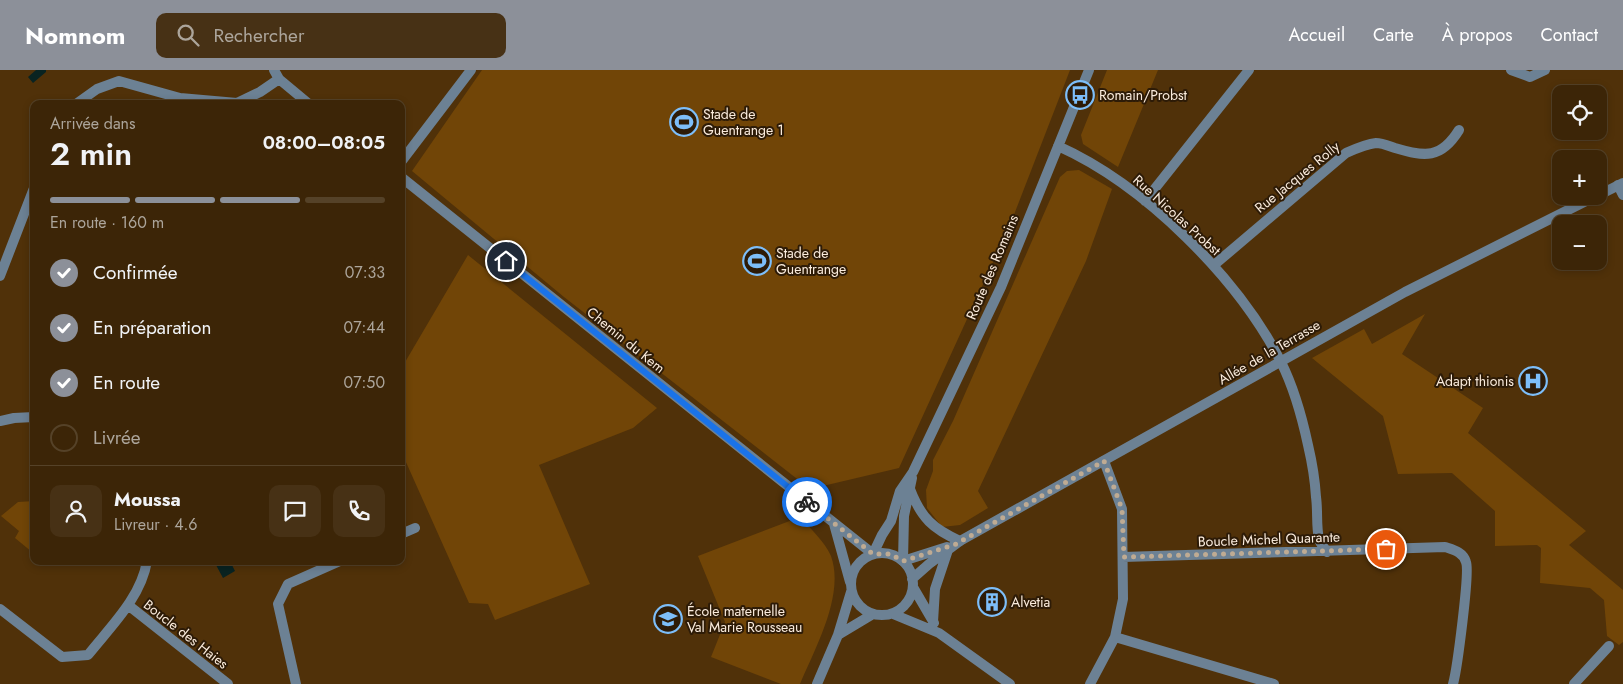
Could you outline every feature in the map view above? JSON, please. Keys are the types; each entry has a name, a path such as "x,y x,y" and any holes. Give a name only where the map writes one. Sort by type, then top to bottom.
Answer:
{"street":[{"path":"405,157 470,70"},
{"name":"Route des Romains","path":"817,684 838,635 855,568 866,557 873,554 891,521 900,491 913,472 1001,287 1089,70"},
{"path":"1145,201 1248,70"},
{"path":"1511,70 1530,77 1545,70"},
{"path":"243,100 260,92 276,75 304,100"},
{"path":"82,100 97,89 119,81 180,98 203,100"},
{"name":"Rue Jacques Rolly","path":"1214,265 1346,153 1378,143 1417,155 1436,154 1452,142 1459,130"},
{"name":"Rue Nicolas Probst","path":"1058,146 1077,154 1112,176 1145,201 1214,265 1253,316 1281,362 1294,392 1308,446 1316,496 1319,541 1327,552"},
{"name":"Chemin du Kem","path":"405,181 873,554"},
{"name":"Allée de la Terrasse","path":"1607,191 1621,184 1623,195"},
{"path":"1,273 30,198"},
{"name":"Allée de la Terrasse","path":"912,583 929,564 955,545 1405,292 1579,205"},
{"path":"0,421 30,417"},
{"path":"1090,684 1115,637 1123,599 1122,509 1104,461"},
{"name":"Route des Romains","path":"913,472 904,516 903,561 910,573 912,583 939,633"},
{"path":"910,488 922,514 955,545 943,560 935,589 933,622"},
{"path":"834,524 856,602 863,610 873,614 893,614 939,633 1010,684"},
{"path":"405,532 415,528"},
{"name":"Allée de la Terrasse","path":"903,561 955,545"},
{"name":"Boucle Michel Quarante","path":"1124,557 1446,547 1462,554 1467,563 1453,684"},
{"path":"873,554 890,554 903,561"},
{"name":"Boucle des Haies","path":"0,609 62,657 88,655 128,605 138,589 147,565"},
{"path":"296,684 278,604 288,584 331,565"},
{"path":"893,614 906,603 912,583"},
{"name":"Boucle des Haies","path":"128,605 228,684"},
{"path":"838,635 873,614"},
{"path":"1115,637 1274,684"},
{"path":"1574,684 1609,646"}],"shaded area":[{"name":"Stade de Guentrange","path":"482,70 1070,70 1010,225 899,468 810,489 564,297 412,171"},
{"path":"1107,70 1158,70 1118,167 1083,144 1081,135"},
{"path":"1079,170 1112,189 1086,261 978,491 988,508 960,525 942,527 927,508 926,490 933,471 933,460 953,421 1060,177 1067,171"},
{"path":"468,255 657,408 633,428 539,465 590,584 495,620 488,604 469,603 405,460 405,362"},
{"path":"1425,314 1402,354 1483,408 1468,433 1586,531 1569,545 1623,590 1623,642 1619,645 1607,636 1604,600 1590,588 1540,583 1541,548 1537,545 1495,546 1495,511 1452,473 1398,474 1383,416 1312,358 1364,329 1372,344"},
{"path":"30,501 30,550 15,538 19,531 1,516 18,502"},
{"path":"800,517 821,540 831,556 834,571 834,587 826,621 800,684 781,684 711,657 725,622 698,556"}],"water":[{"path":"36,70 46,70 46,72 33,83 28,77"},
{"path":"216,565 232,565 235,571 223,578"}],"way so far":[{"path":"807,502 873,554 890,554 903,561 956,544 1104,461 1122,509 1124,557 1386,549"}],"place":[{"name":"Romain/Probst","path":"1080,95"},
{"name":"Stade de Guentrange 1","path":"684,122"},
{"name":"Stade de Guentrange","path":"757,261"},
{"name":"Adapt thionis","path":"1533,381"},
{"name":"Alvetia","path":"992,602"},
{"name":"École maternelle Val Marie Rousseau","path":"668,619"}],"route":[{"path":"506,261 807,502"}]}
